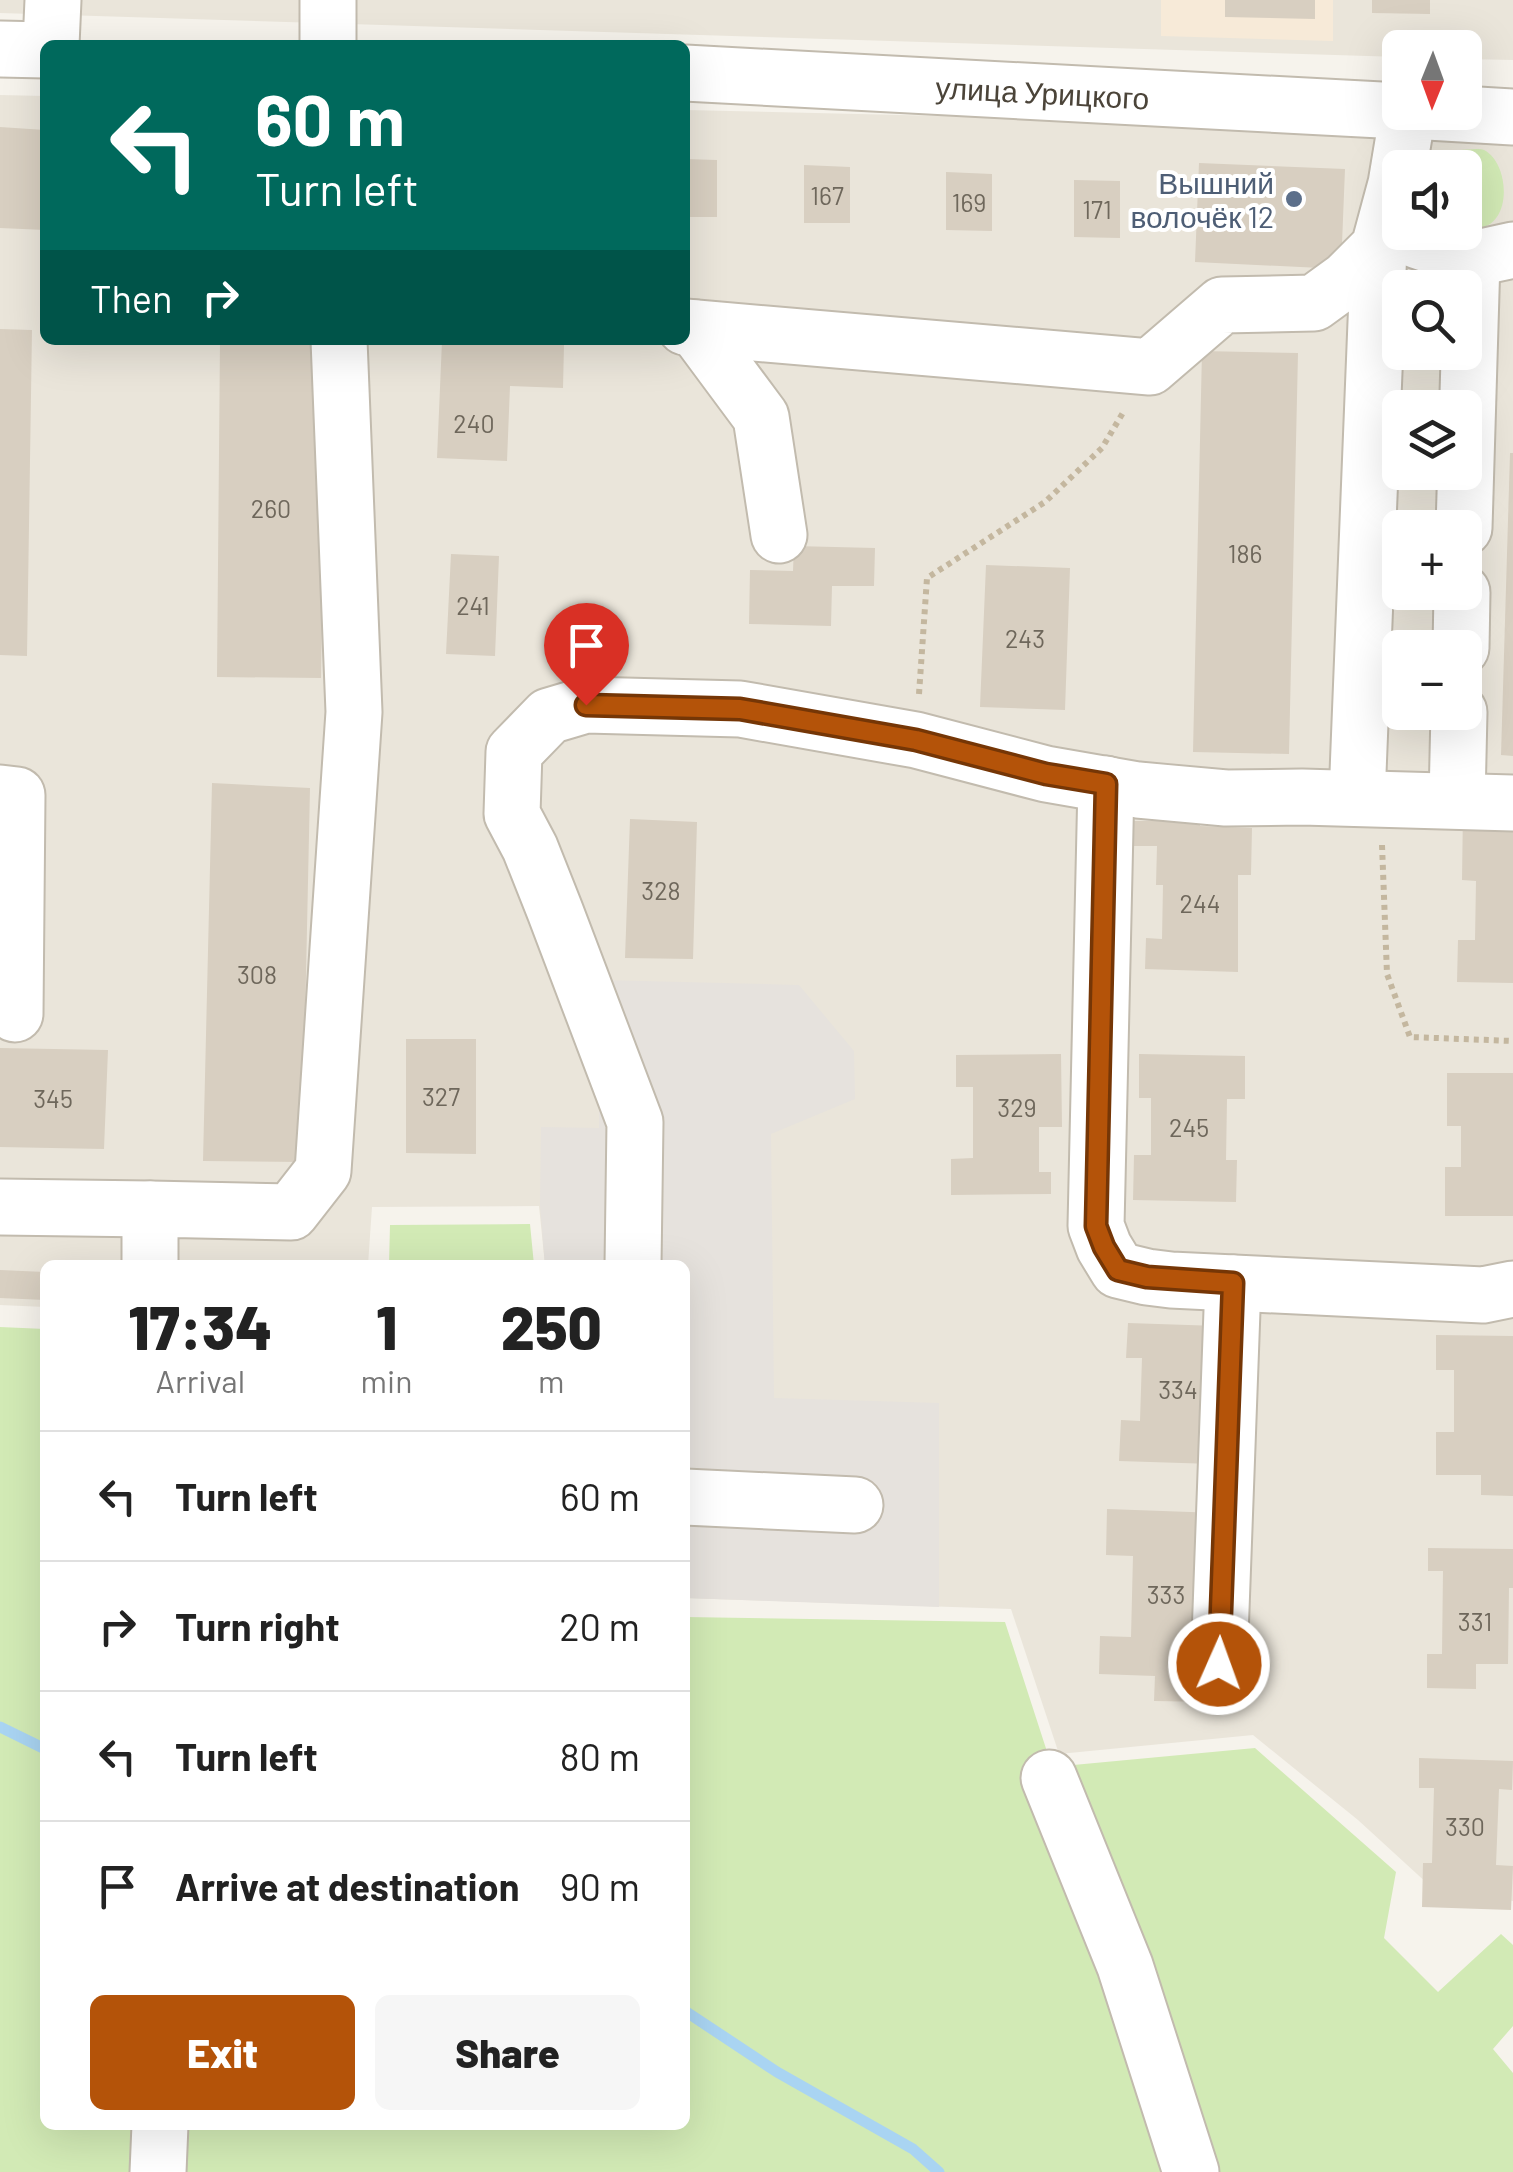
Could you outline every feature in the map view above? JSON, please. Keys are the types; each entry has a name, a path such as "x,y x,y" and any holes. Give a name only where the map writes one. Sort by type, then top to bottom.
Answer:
{"street":[{"path":"51,40 53,0"},
{"path":"328,0 328,40"},
{"path":"0,49 40,50"},
{"name":"улица Урицкого","path":"690,74 1382,110"},
{"path":"1482,115 1513,117"},
{"path":"690,327 1150,367 1222,306 1314,303 1347,279 1382,235"},
{"path":"1369,798 1396,250"},
{"path":"1466,250 1492,255 1466,510"},
{"path":"690,327 761,417 779,535"},
{"path":"0,1207 291,1212 322,1171 354,712 339,345"},
{"path":"633,1260 634,1122 556,911 512,814 514,752 549,716 586,705 740,709 916,740 1046,774 1138,790 1226,798 1513,802"},
{"path":"1456,800 1458,730"},
{"path":"1106,784 1096,1226 1118,1270 1147,1277 1233,1283 1484,1295 1513,1289"},
{"path":"0,794 17,795 15,1014"},
{"path":"150,1209 150,1260"},
{"path":"1219,1664 1233,1283"},
{"path":"690,1497 855,1505"},
{"path":"1049,1778 1125,1966 1191,2172"},
{"path":"158,2172 160,2130"}],"path":[{"path":"916,740 927,578 1045,502 1102,448 1150,367"},
{"path":"1369,798 1387,974 1410,1037 1513,1041"}],"shaded area":[{"path":"0,0 1513,0 1513,60 1482,59 1482,30 1382,30 1382,56 0,13"},
{"path":"1161,0 1333,0 1333,41 1161,36"},
{"path":"0,95 40,96 40,345 690,345 690,110 1382,126 1382,130 1513,129 1513,1901 1429,1885 1358,1820 1253,1735 1059,1754 1011,1609 690,1598 690,1260 544,1260 539,1206 372,1207 368,1260 40,1260 40,1307 0,1305"},
{"path":"600,980 799,985 854,1051 855,1099 771,1134 774,1398 939,1403 939,1607 690,1598 690,1260 545,1260 540,1206 541,1127 599,1128"}],"green space":[{"path":"1476,149 1484,150 1500,170 1503,199 1492,222 1482,227 1482,150 1460,150"},
{"path":"530,1224 534,1260 389,1260 390,1225"},
{"path":"0,1327 40,1329 40,2130 690,2130 690,1617 1005,1622 1052,1767 1255,1748 1396,1872 1384,1938 1438,1992 1501,1934 1513,1945 1513,2026 1493,2049 1513,2073 1513,2172 0,2172"}],"building":[{"path":"1225,0 1315,0 1315,19 1225,17"},
{"path":"1372,0 1430,0 1430,14 1372,13"},
{"path":"0,127 40,130 40,230 0,228"},
{"path":"690,159 717,160 717,217 690,217"},
{"path":"1199,163 1345,169 1341,269 1195,262"},
{"path":"804,165 850,167 850,223 804,223"},
{"path":"946,172 992,174 992,231 946,230"},
{"path":"1074,180 1120,181 1120,238 1074,237"},
{"path":"0,329 32,330 27,656 0,655"},
{"path":"220,345 326,345 321,678 217,677"},
{"path":"442,345 564,345 563,388 510,386 507,461 437,458"},
{"path":"1202,351 1298,353 1289,754 1193,752"},
{"path":"1513,453 1513,756 1501,755"},
{"path":"794,546 875,548 874,586 832,586 831,626 749,624 750,570 793,571"},
{"path":"451,554 499,556 495,656 446,654"},
{"path":"986,565 1070,568 1065,710 980,707"},
{"path":"212,783 310,788 302,1162 203,1161"},
{"path":"1463,809 1513,810 1513,983 1457,982 1458,940 1475,940 1476,881 1462,880"},
{"path":"1162,814 1200,815 1200,826 1252,828 1251,875 1238,875 1238,972 1145,969 1146,938 1162,939 1163,885 1156,885 1157,846 1126,846 1127,821 1162,821"},
{"path":"630,819 697,822 693,959 625,958"},
{"path":"406,1039 476,1039 476,1154 406,1153"},
{"path":"0,1048 108,1050 104,1149 0,1147"},
{"path":"1061,1054 1062,1127 1039,1127 1039,1172 1051,1172 1051,1194 951,1195 951,1159 973,1158 973,1087 956,1087 956,1055"},
{"path":"1139,1054 1245,1056 1245,1099 1227,1099 1226,1160 1237,1160 1236,1202 1133,1200 1134,1155 1151,1155 1151,1098 1139,1098"},
{"path":"1447,1073 1513,1073 1513,1216 1445,1216 1445,1167 1461,1167 1461,1126 1447,1126"},
{"path":"0,1270 40,1272 40,1300 0,1298"},
{"path":"1128,1323 1218,1326 1213,1464 1119,1461 1121,1420 1140,1421 1142,1358 1126,1358"},
{"path":"1436,1335 1513,1336 1513,1496 1481,1495 1481,1475 1436,1475 1436,1432 1454,1432 1454,1370 1436,1370"},
{"path":"1107,1509 1218,1513 1213,1702 1154,1701 1155,1676 1099,1674 1100,1636 1131,1637 1133,1556 1106,1555"},
{"path":"1428,1548 1513,1549 1508,1664 1476,1664 1476,1689 1427,1688 1427,1654 1442,1654 1443,1571 1428,1571"},
{"path":"1419,1758 1513,1761 1512,1790 1499,1789 1496,1865 1513,1866 1511,1910 1422,1907 1423,1863 1432,1863 1434,1788 1419,1788"}],"waterway":[{"path":"0,1727 40,1747"},
{"path":"690,2014 777,2072 913,2149 939,2172"}],"place":[{"name":"Вышний волочёк 12","path":"1294,199"}],"route":[{"path":"586,705 740,709 916,740 1046,774 1106,784 1096,1226 1118,1270 1170,1280 1233,1283 1219,1664"}]}
